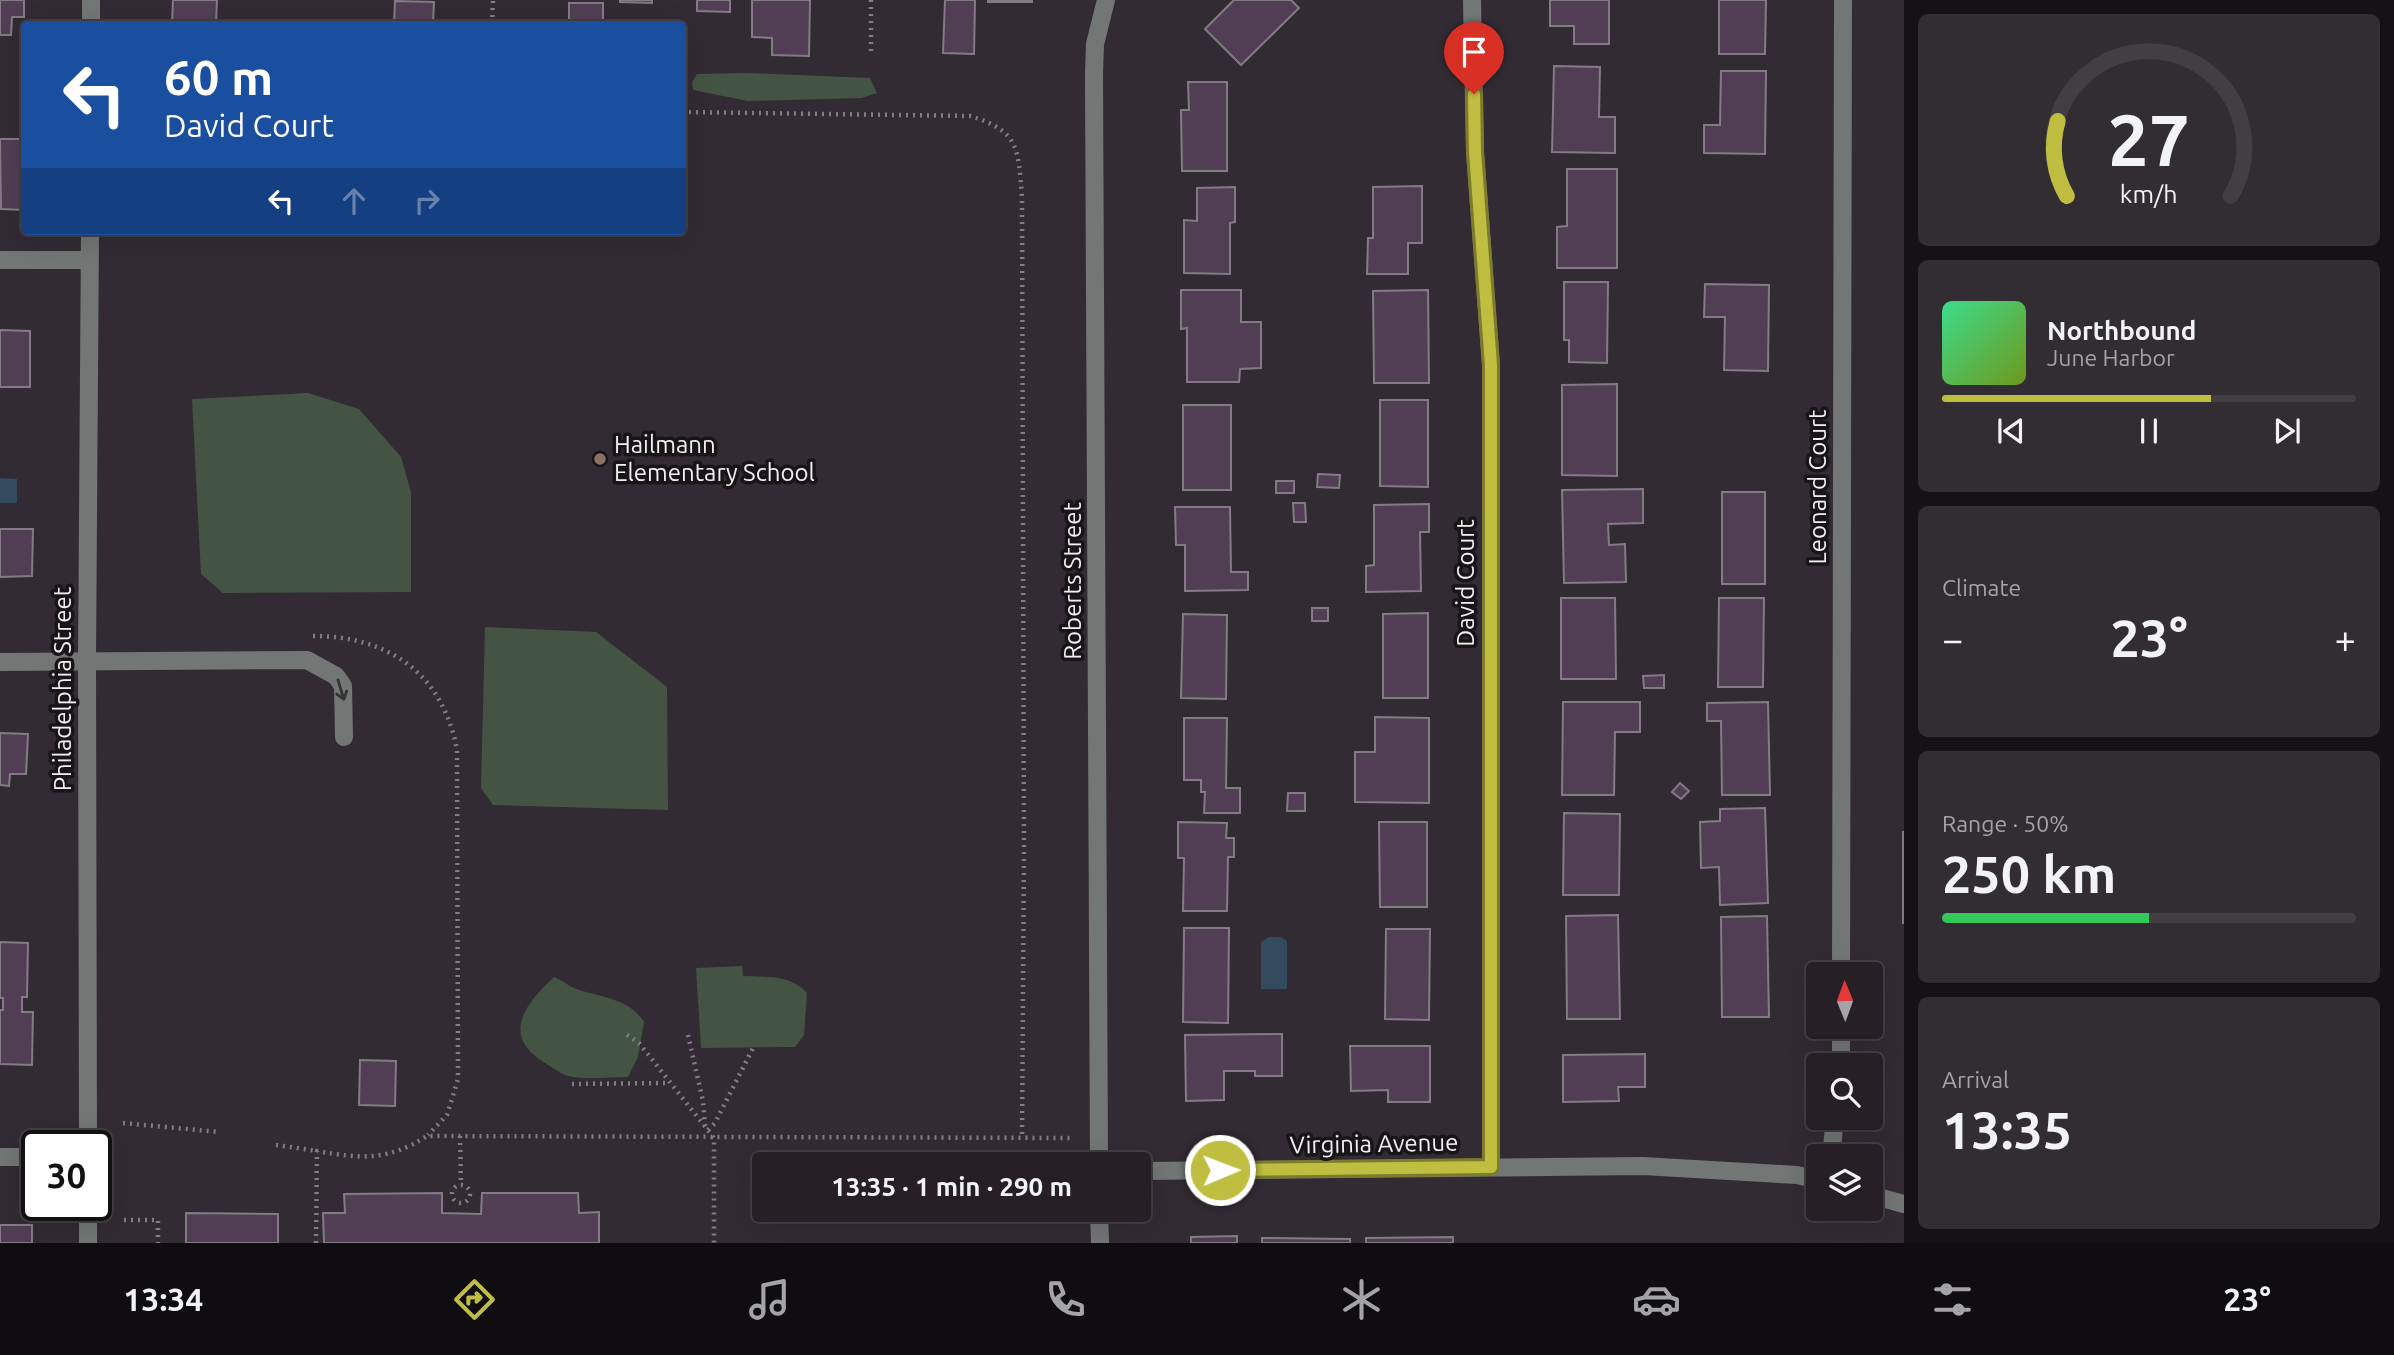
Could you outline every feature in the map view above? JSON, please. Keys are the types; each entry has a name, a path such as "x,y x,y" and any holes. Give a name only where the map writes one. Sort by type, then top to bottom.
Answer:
{"street":[{"path":"90,21 91,0"},
{"name":"Roberts Street","path":"1100,1152 1094,74 1095,44 1106,0"},
{"name":"David Court","path":"1472,0 1475,152 1491,365 1491,1167"},
{"name":"Leonard Court","path":"1842,962 1843,0"},
{"name":"Philadelphia Street","path":"88,1130 90,235"},
{"path":"0,260 89,260"},
{"path":"0,662 307,660 336,676 343,686 344,737"},
{"path":"0,1157 21,1157"},
{"name":"Virginia Avenue","path":"1151,1171 1491,1167 1704,1168 1806,1177"},
{"path":"1883,1198 1904,1204"},
{"path":"88,1221 88,1243"},
{"path":"1099,1222 1100,1243"}],"path":[{"path":"492,21 493,0"},
{"path":"871,0 871,55"},
{"path":"686,112 970,116 994,123 1012,140 1019,160 1022,197 1022,1137"},
{"path":"275,1145 352,1157 395,1154 427,1136 447,1115 458,1079 457,750 453,731 443,704 405,661 370,643 332,636 304,636"},
{"path":"627,1035 639,1043 714,1138 714,1243"},
{"path":"688,1035 707,1128"},
{"path":"707,1128 715,1123 753,1048"},
{"path":"572,1084 671,1083"},
{"path":"123,1123 219,1132"},
{"path":"427,1136 1071,1138"},
{"path":"460,1136 461,1184"},
{"path":"316,1243 317,1151"},
{"path":"461,1184 468,1188 470,1195 462,1203 454,1200 451,1194 453,1189 461,1184"},
{"path":"124,1220 158,1220 158,1243"}],"green space":[{"path":"747,73 870,78 877,93 861,98 748,101 693,90 692,82 697,74"},
{"path":"308,393 359,409 401,457 411,492 411,592 223,593 201,574 192,399"},
{"path":"485,627 596,632 667,687 668,810 493,805 481,788"},
{"path":"742,966 743,976 786,980 807,993 804,1035 795,1047 701,1048 696,968"},
{"path":"554,977 574,988 622,1003 644,1022 638,1057 628,1077 568,1076 531,1053 523,1042 520,1031 522,1020 534,998"}],"water":[{"path":"0,478 17,479 17,503 0,503"},
{"path":"1269,937 1281,937 1287,941 1287,989 1261,989 1261,942"}],"building":[{"path":"0,0 24,0 24,17 12,17 11,35 0,35"},
{"path":"173,0 217,0 216,21 172,21"},
{"path":"652,0 652,3 620,2"},
{"path":"697,0 730,0 730,12 697,11"},
{"path":"752,0 810,0 809,56 772,55 772,38 752,37"},
{"path":"945,0 975,0 974,54 943,53"},
{"path":"1032,0 1032,2 988,2"},
{"path":"1234,0 1291,0 1299,8 1241,65 1205,29"},
{"path":"1550,0 1609,0 1609,44 1574,44 1574,26 1550,26"},
{"path":"1719,0 1766,0 1765,54 1719,54"},
{"path":"395,1 434,2 433,21 394,21"},
{"path":"569,3 603,3 603,21 569,21"},
{"path":"1554,66 1600,67 1599,117 1615,117 1615,153 1552,152"},
{"path":"1721,71 1766,71 1765,154 1704,153 1704,125 1720,125"},
{"path":"1188,82 1227,82 1227,171 1182,171 1181,110 1189,110"},
{"path":"0,139 21,139 21,210 1,209"},
{"path":"1567,169 1617,169 1617,268 1557,268 1557,227 1567,226"},
{"path":"1422,186 1422,243 1408,243 1408,274 1367,274 1368,238 1373,238 1373,187"},
{"path":"1235,187 1235,222 1230,223 1230,274 1184,273 1184,220 1197,221 1197,188"},
{"path":"1564,282 1608,282 1607,363 1569,362 1569,340 1564,340"},
{"path":"1705,284 1769,285 1768,371 1724,370 1725,317 1704,317"},
{"path":"1181,290 1241,290 1241,322 1261,322 1261,368 1240,369 1239,382 1187,382 1187,328 1181,329"},
{"path":"1428,290 1429,383 1374,383 1373,291"},
{"path":"0,330 30,331 30,387 0,387"},
{"path":"1617,384 1617,476 1562,475 1562,385"},
{"path":"1380,400 1428,400 1428,487 1380,486"},
{"path":"1183,405 1231,405 1231,490 1183,490"},
{"path":"1318,474 1340,475 1339,488 1317,487"},
{"path":"1276,481 1294,481 1294,493 1276,493"},
{"path":"1643,489 1643,523 1608,524 1609,545 1625,544 1626,582 1564,583 1562,490"},
{"path":"1722,492 1765,492 1765,584 1722,584"},
{"path":"1293,503 1305,503 1306,522 1294,522"},
{"path":"1429,504 1429,532 1420,532 1421,591 1366,592 1366,566 1374,565 1374,505"},
{"path":"1175,507 1230,507 1231,572 1248,572 1248,590 1185,591 1185,545 1176,545"},
{"path":"0,529 33,529 32,576 0,577"},
{"path":"1561,598 1615,598 1616,679 1561,679"},
{"path":"1719,598 1764,598 1763,687 1718,687"},
{"path":"1312,608 1328,608 1328,621 1312,621"},
{"path":"1428,613 1428,698 1383,698 1383,614"},
{"path":"1183,614 1227,615 1226,699 1181,698"},
{"path":"1664,675 1664,688 1644,688 1643,676"},
{"path":"1563,702 1640,702 1640,732 1615,732 1614,795 1562,795"},
{"path":"1768,702 1770,795 1722,795 1721,721 1707,721 1707,703"},
{"path":"1375,717 1429,718 1429,803 1355,802 1355,752 1375,752"},
{"path":"1184,718 1227,718 1226,788 1240,788 1240,813 1204,813 1205,792 1201,792 1201,780 1184,780"},
{"path":"0,733 28,734 26,774 10,774 9,786 0,785"},
{"path":"1680,783 1689,791 1681,799 1672,792"},
{"path":"1288,793 1305,793 1305,811 1287,811"},
{"path":"1765,808 1768,903 1720,905 1719,867 1701,868 1700,822 1720,821 1720,809"},
{"path":"1564,813 1620,814 1619,895 1563,895"},
{"path":"1178,822 1227,823 1226,838 1234,838 1234,857 1228,857 1227,911 1183,911 1184,858 1178,858"},
{"path":"1379,822 1427,822 1427,907 1380,907"},
{"path":"1904,832 1904,923 1903,923"},
{"path":"1618,915 1620,1019 1567,1019 1566,916"},
{"path":"1767,916 1769,1017 1722,1017 1721,917"},
{"path":"1184,928 1229,928 1228,1023 1183,1022"},
{"path":"1386,929 1430,929 1429,1020 1385,1019"},
{"path":"0,942 28,943 27,997 22,997 22,1012 33,1012 32,1065 0,1064 0,1010 3,1010 3,998 0,998"},
{"path":"1282,1034 1282,1076 1255,1076 1255,1071 1224,1071 1224,1100 1186,1101 1185,1035"},
{"path":"1350,1046 1430,1046 1430,1102 1388,1102 1388,1090 1351,1091"},
{"path":"1645,1054 1645,1087 1618,1087 1619,1101 1563,1102 1563,1055"},
{"path":"360,1060 396,1061 395,1106 359,1105"},
{"path":"442,1193 442,1213 481,1214 482,1193 578,1193 579,1213 599,1212 599,1243 324,1243 323,1213 345,1213 344,1194"},
{"path":"186,1213 278,1214 278,1243 186,1243"},
{"path":"0,1225 32,1225 32,1243 0,1243"},
{"path":"1237,1236 1237,1243 1191,1243 1191,1237"},
{"path":"1453,1237 1453,1243 1366,1243 1366,1238"},
{"path":"1262,1238 1350,1239 1350,1243 1262,1243"}],"place":[{"name":"Hailmann Elementary School","path":"600,459"}],"route":[{"path":"1220,1170 1491,1167 1491,365 1475,152 1474,94"}]}
